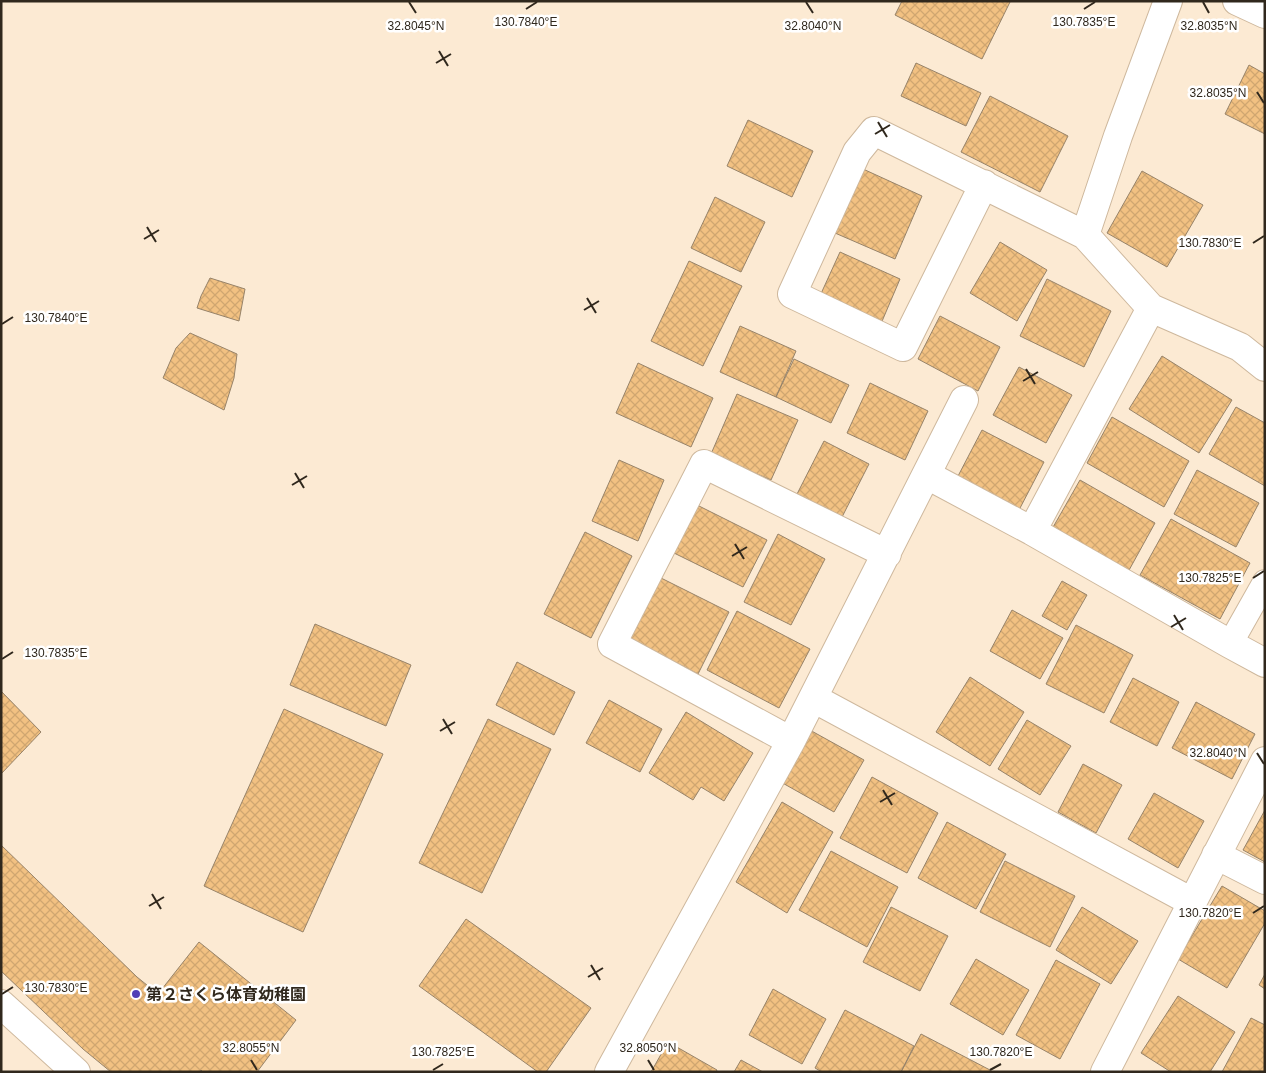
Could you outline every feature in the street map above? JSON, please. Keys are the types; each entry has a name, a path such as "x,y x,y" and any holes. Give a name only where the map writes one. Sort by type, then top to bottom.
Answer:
{"street":[{"path":"1085,235 1118,136 1168,1"},
{"path":"1237,1 1265,14"},
{"path":"984,184 903,347 792,294 856,152 874,131 984,184 1085,235 1151,308 1240,347 1265,366"},
{"path":"1032,532 1151,308"},
{"path":"609,1072 791,741 964,400"},
{"path":"791,741 612,644 704,464 887,554"},
{"path":"926,475 1265,662"},
{"path":"813,698 1192,902"},
{"path":"1105,1072 1265,760"},
{"path":"1216,855 1265,880"},
{"path":"1,1004 76,1072"}],"lane":[{"path":"1230,644 1265,582"}],"building":[{"path":"902,1 1010,2 982,59 895,15"},
{"path":"916,63 981,93 966,126 901,96"},
{"path":"1249,65 1265,74 1265,134 1225,114"},
{"path":"990,96 1068,136 1040,192 961,152"},
{"path":"748,120 813,151 792,197 727,166"},
{"path":"863,169 922,196 895,259 835,233"},
{"path":"1142,171 1203,205 1167,267 1107,233"},
{"path":"715,197 765,222 741,272 691,248"},
{"path":"1000,242 1047,270 1017,321 970,293"},
{"path":"840,252 900,279 880,326 819,298"},
{"path":"689,261 742,286 703,366 651,341"},
{"path":"210,278 245,289 239,321 197,308"},
{"path":"1047,279 1111,311 1084,367 1020,336"},
{"path":"940,316 1000,347 978,391 918,359"},
{"path":"740,326 796,351 776,397 720,372"},
{"path":"190,333 237,354 234,378 224,410 163,378 176,348"},
{"path":"1162,356 1232,400 1199,453 1129,409"},
{"path":"794,359 849,385 831,423 776,397"},
{"path":"638,363 713,398 691,447 616,413"},
{"path":"1019,367 1072,395 1046,443 993,415"},
{"path":"870,383 928,411 905,460 847,433"},
{"path":"737,394 798,420 771,480 711,454"},
{"path":"1236,407 1265,423 1265,486 1209,454"},
{"path":"1112,417 1189,461 1164,507 1087,463"},
{"path":"982,430 1044,462 1019,510 957,478"},
{"path":"824,441 869,464 840,521 795,498"},
{"path":"619,460 664,480 638,541 592,521"},
{"path":"1197,470 1259,503 1236,547 1174,514"},
{"path":"1080,480 1155,523 1128,572 1052,529"},
{"path":"697,505 767,540 743,587 674,553"},
{"path":"1171,519 1250,563 1220,619 1140,575"},
{"path":"585,532 632,556 591,638 544,614"},
{"path":"778,534 825,559 791,625 744,602"},
{"path":"657,576 729,612 698,674 626,637"},
{"path":"1062,581 1087,595 1067,630 1042,616"},
{"path":"1012,610 1063,638 1040,679 990,651"},
{"path":"737,611 810,649 779,708 707,670"},
{"path":"315,624 411,665 386,726 290,685"},
{"path":"1076,625 1133,655 1104,713 1046,684"},
{"path":"517,662 575,692 554,735 496,705"},
{"path":"970,677 1024,712 990,766 936,732"},
{"path":"1133,678 1179,702 1157,746 1110,722"},
{"path":"1,691 41,732 1,774"},
{"path":"609,700 662,729 640,772 586,743"},
{"path":"1196,702 1255,734 1232,779 1172,748"},
{"path":"284,709 383,754 303,932 204,886"},
{"path":"686,712 753,753 724,801 701,787 693,800 649,773"},
{"path":"488,719 551,749 482,893 419,863"},
{"path":"1027,720 1071,746 1040,795 998,769"},
{"path":"808,729 864,760 834,812 779,781"},
{"path":"1083,764 1122,785 1096,833 1058,812"},
{"path":"872,777 938,813 907,873 840,838"},
{"path":"1154,793 1204,821 1178,868 1128,839"},
{"path":"782,802 833,832 787,913 736,882"},
{"path":"1265,810 1265,862 1243,850"},
{"path":"947,822 1006,854 976,909 918,878"},
{"path":"1,845 137,977 158,994 199,942 296,1020 257,1072 203,1072 201,1070 200,1072 111,1072 83,1049 1,971"},
{"path":"831,851 898,887 867,947 799,910"},
{"path":"1005,861 1075,896 1050,947 980,912"},
{"path":"1222,886 1265,911 1265,923 1227,988 1178,959"},
{"path":"891,907 948,936 920,991 863,962"},
{"path":"1082,907 1138,941 1111,984 1056,950"},
{"path":"466,919 591,1008 546,1072 538,1072 419,986"},
{"path":"976,959 1029,990 1003,1035 950,1004"},
{"path":"1056,960 1100,984 1060,1059 1016,1035"},
{"path":"1265,974 1265,989 1259,985"},
{"path":"773,989 826,1019 802,1064 749,1035"},
{"path":"1178,996 1235,1032 1210,1072 1171,1072 1141,1053"},
{"path":"845,1010 914,1046 901,1072 822,1072 815,1068"},
{"path":"1251,1018 1265,1025 1265,1072 1222,1072"},
{"path":"921,1034 990,1070 989,1072 901,1072"},
{"path":"668,1042 717,1070 716,1072 651,1072"},
{"path":"741,1060 763,1072 734,1072"}],"place":[{"name":"第２さくら体育幼稚園","path":"136,994"}]}
